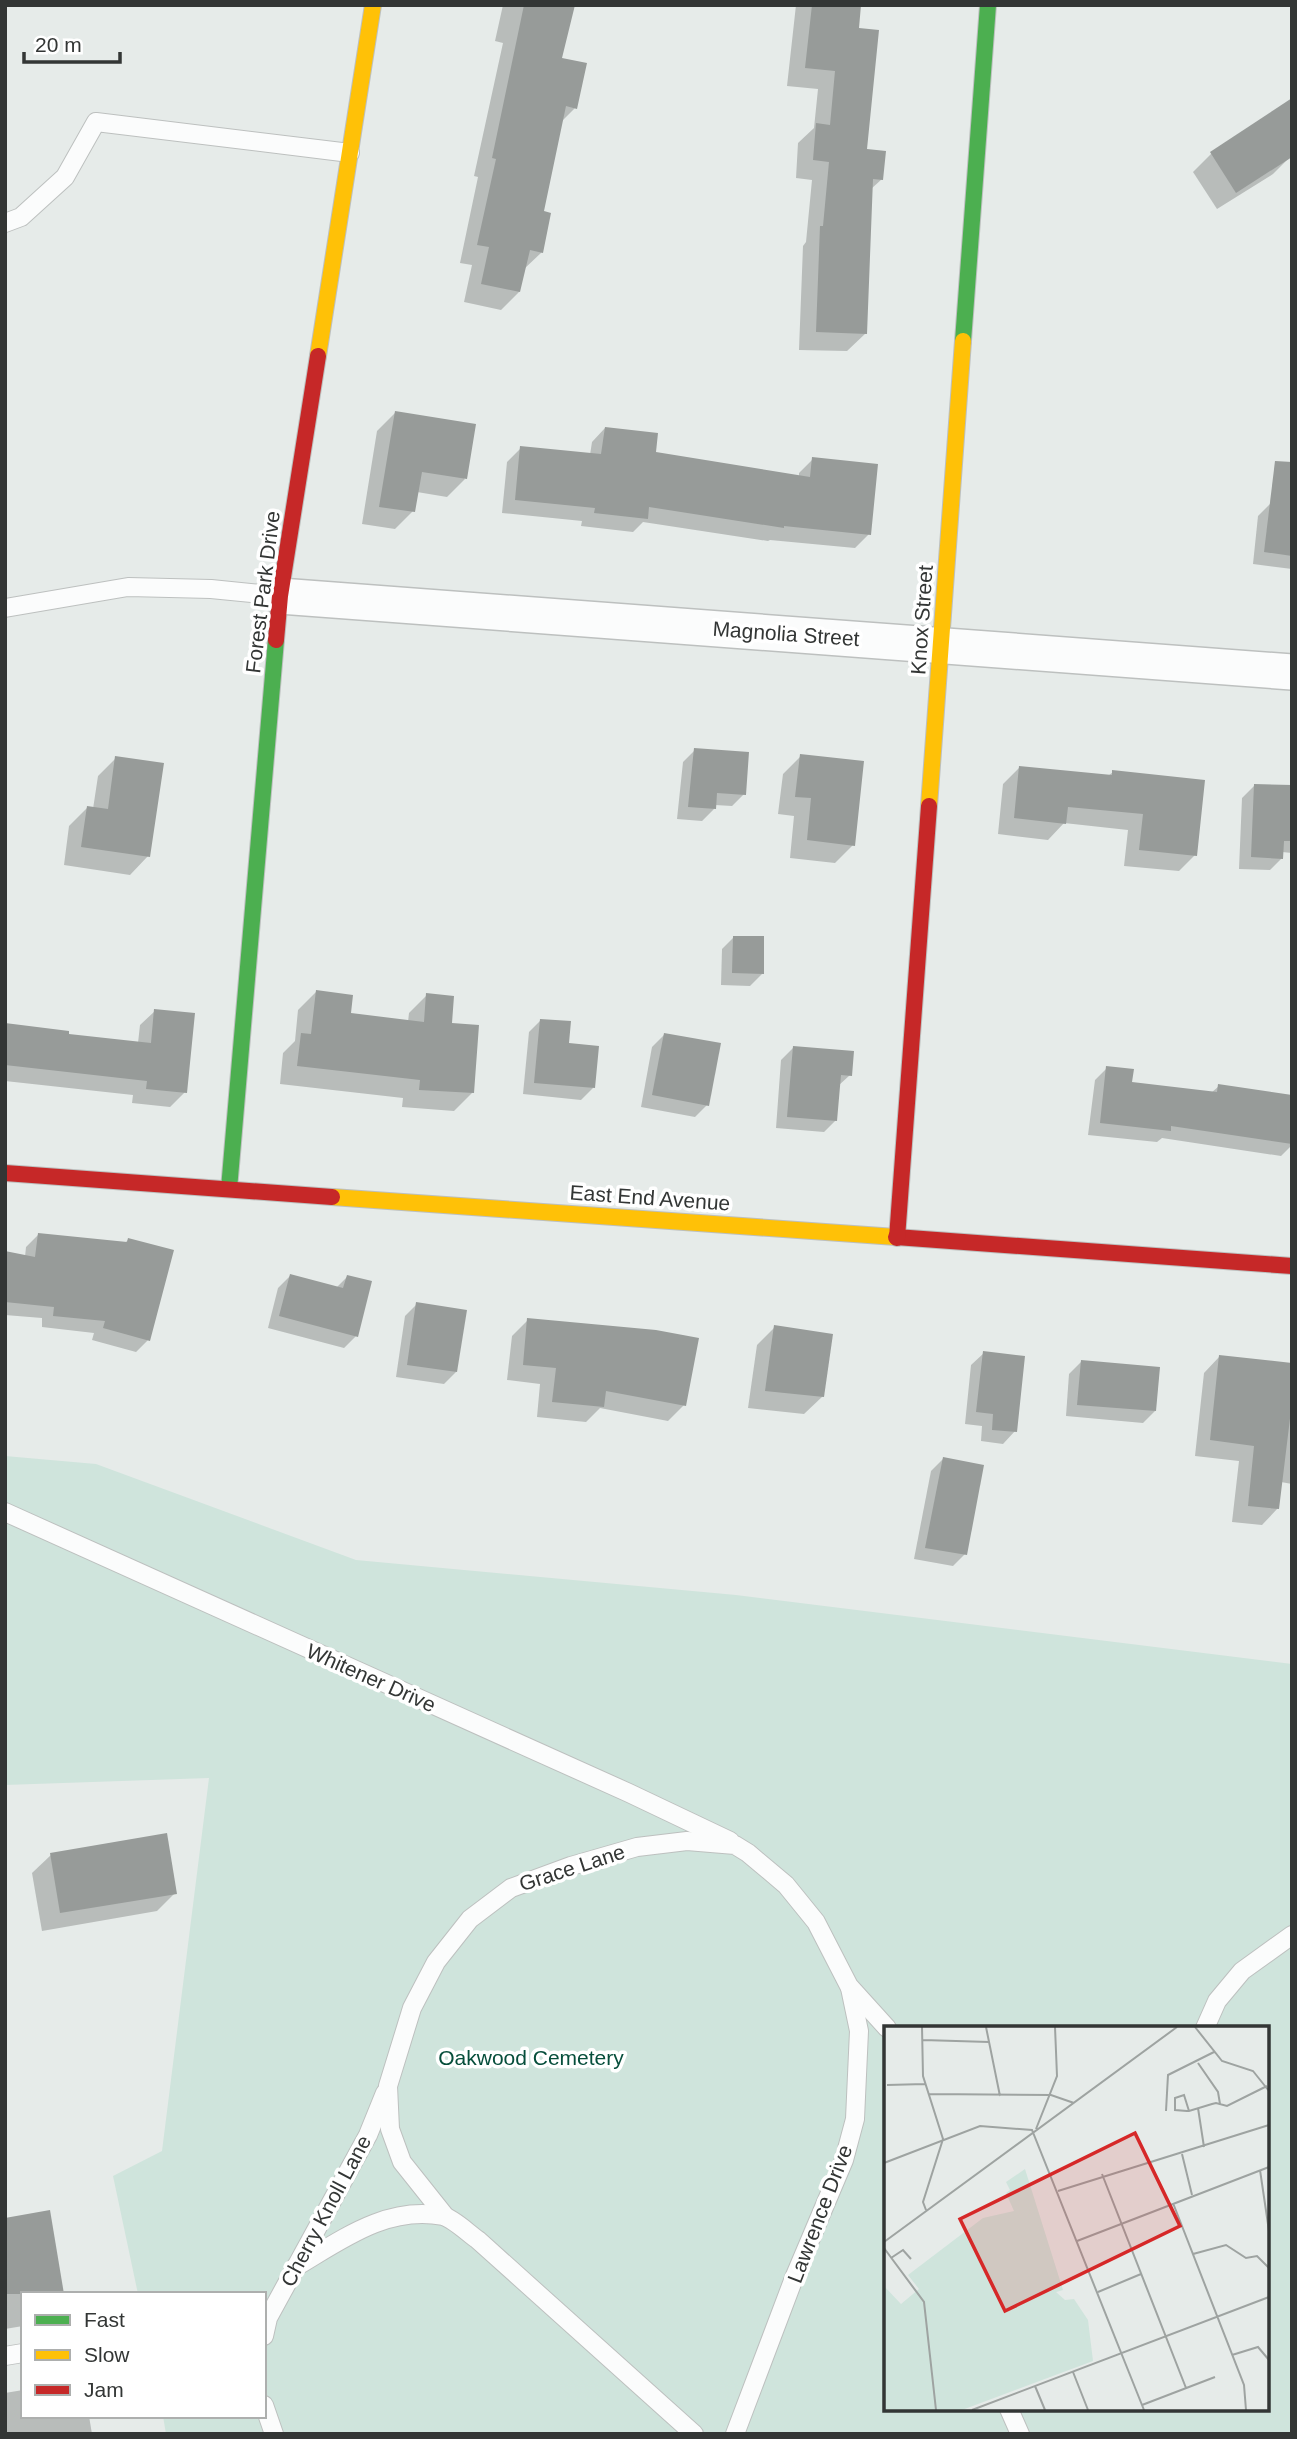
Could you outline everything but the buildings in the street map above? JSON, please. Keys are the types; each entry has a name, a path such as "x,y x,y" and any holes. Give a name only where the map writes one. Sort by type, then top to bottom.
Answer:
{"street":[{"name":"Forest Park Drive","path":"229,1189 280,596 373,5"},
{"name":"Knox Street","path":"897,1238 988,5"},
{"name":"Magnolia Street","path":"280,596 1292,672"},
{"name":"East End Avenue","path":"5,1173 1292,1266"}],"lane":[{"path":"5,223 21,217 65,177 96,122 350,153"},
{"path":"5,608 128,587 211,589 280,596"},
{"name":"Whitener Drive","path":"5,1512 629,1793 736,1845"},
{"name":"Grace Lane","path":"694,2434 478,2240 445,2217 402,2162 390,2129 388,2086 412,2008 436,1962 470,1919 511,1888 571,1866 637,1847 687,1841 736,1845"},
{"path":"736,1845 786,1885 816,1922 849,1986 885,2026"},
{"path":"1206,2026 1217,2001 1242,1971 1292,1935"},
{"name":"Lawrence Drive","path":"735,2434 794,2278 844,2160 855,2119 859,2031 849,1986"},
{"name":"Cherry Knoll Lane","path":"266,2327 294,2268 368,2135 388,2086"},
{"path":"294,2268 374,2221 406,2214 445,2217"},
{"path":"266,2411 274,2434"},
{"path":"1010,2411 1020,2434"}],"green space":[{"name":"Oakwood Cemetery","path":"5,1456 96,1464 356,1560 736,1595 1292,1664 1292,2434 166,2434 163,2418 266,2418 266,2292 138,2292 113,2176 162,2151 209,1778 5,1785"}],"traffic: fast":[{"path":"963,341 988,5"},
{"path":"229,1189 276,640"}],"traffic: slow":[{"path":"318,356 373,5"},
{"path":"929,806 963,341"},
{"path":"332,1197 896,1237"}],"traffic: jam":[{"path":"276,640 280,596 318,356"},
{"path":"897,1238 929,806"},
{"path":"5,1173 332,1197"},
{"path":"896,1237 1292,1266"}]}
